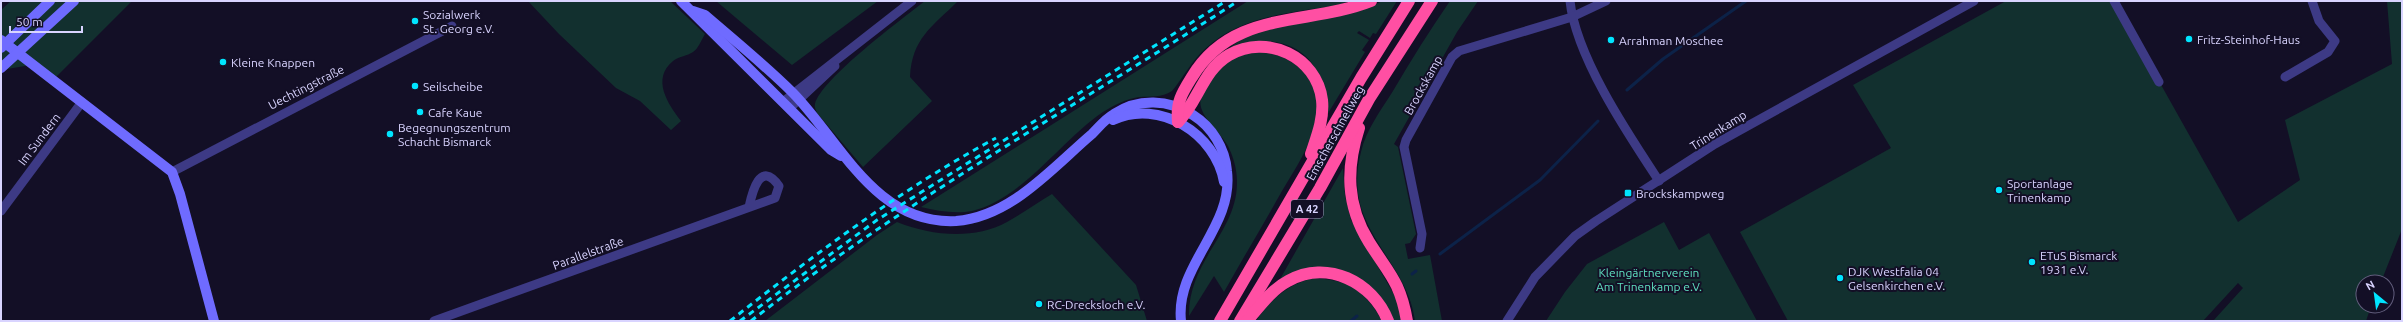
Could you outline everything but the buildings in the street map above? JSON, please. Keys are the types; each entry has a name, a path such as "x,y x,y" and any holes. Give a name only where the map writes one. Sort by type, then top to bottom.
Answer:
{"highway":[{"path":"1178,122 1177,106 1200,65 1216,49 1235,35 1255,27 1347,9 1371,1"},
{"name":"Emscherschnellweg","path":"1220,321 1361,78 1409,1"},
{"name":"Emscherschnellweg","path":"1243,320 1320,188 1369,99 1432,1"},
{"path":"1178,122 1188,112 1212,69 1223,59 1235,52 1256,46 1270,47 1296,58 1307,67 1315,79 1321,93 1322,107 1319,130 1301,183"},
{"path":"1369,99 1353,147 1349,172 1350,198 1357,218 1369,242 1392,274 1402,296 1407,321"},
{"path":"1243,320 1270,294 1289,280 1312,273 1324,272 1347,277 1367,290 1381,306 1388,321"}],"main road":[{"path":"50,1 2,44 18,53 172,172 180,194 214,321"},
{"path":"1,68 74,1"},
{"path":"681,1 693,11 700,20 831,150 844,158"},
{"path":"693,11 705,15 796,96 844,158 868,184 893,204 919,216 943,221 980,217 1020,196 1113,114 1133,105 1155,102 1177,106 1188,112 1208,127 1222,150 1227,170 1225,200 1213,234 1185,285 1181,306 1181,321"},
{"path":"1097,129 1116,118 1136,114 1158,114 1178,122 1196,133 1213,154 1223,179 1225,200"}],"street":[{"path":"787,105 912,1"},
{"path":"1570,1 1572,17 1603,88 1658,181"},
{"path":"1572,17 1606,1"},
{"name":"Trinenkamp","path":"1507,321 1535,277 1575,236 1596,220 1715,144 1974,1"},
{"path":"2114,1 2159,82"},
{"path":"2285,77 2328,52 2335,41 2319,21 2312,1"},
{"name":"Brockskamp","path":"1420,248 1422,234 1404,147 1406,140 1452,57 1459,51 1572,17"},
{"name":"Uechtingstraße","path":"172,172 452,26"},
{"name":"Im Sundern","path":"1,211 82,102"},
{"name":"Parallelstraße","path":"434,321 749,207"}],"green space":[{"path":"11,1 132,1 54,79 31,65 1,70 1,10"},
{"path":"528,1 670,1 705,34 695,51 673,61 666,68 663,76 662,83 667,99 681,121 671,130 640,101 616,88 559,34"},
{"path":"716,1 878,1 792,65"},
{"path":"925,1 958,1 925,34 915,52 910,77 932,101 863,167 817,113 815,104 831,80 846,65"},
{"path":"1248,1 1350,1 1338,5 1268,17 1235,28 1220,37 1196,58 1172,91 1160,96 1129,99 1103,112 1087,124 1025,182 991,204 972,211 960,212 940,211 921,207"},
{"path":"1382,1 1397,1 1376,34 1373,33 1370,38 1359,31 1357,33 1369,40 1362,50 1365,52 1327,115 1321,84 1315,68 1298,50 1287,45 1263,41 1238,45 1227,50 1244,38 1262,30 1344,14 1364,9"},
{"path":"1450,1 1478,1 1457,32 1394,144 1398,147 1416,234 1410,243 1405,244 1408,259 1430,255 1442,321 1415,321 1412,306 1401,280 1378,244 1365,218 1358,194 1357,177 1363,144 1370,128"},
{"name":"Sportanlage Trinenkamp","path":"2006,1 2114,1 2238,222 2300,180 2285,120 2392,64 2387,1 2402,1 2402,229 2384,274 2355,274 2355,314 2368,314 2366,321 2213,321 2243,288 2238,283 2203,321 1788,321 1740,232 1891,148 1853,85"},
{"path":"1258,52 1284,58 1304,72 1315,93 1317,106 1314,130 1302,157 1224,292 1214,276 1189,316 1191,296 1196,278 1230,216 1235,199 1237,181 1230,150 1205,116 1200,104 1201,97 1203,91 1220,68 1239,56"},
{"path":"1343,168 1345,196 1351,220 1396,298 1402,321 1393,321 1348,273 1279,281"},
{"path":"1052,194 1136,285 1147,321 765,321 877,235 897,222 910,227 938,233 967,234 981,232 1007,222"},
{"name":"Kleingärtnerverein Am Trinenkamp e.V.","path":"1664,222 1679,250 1709,233 1757,321 1546,321 1565,292 1587,264"},
{"path":"1314,278 1337,281 1355,289 1369,302 1382,321 1256,321 1274,299 1288,288"}],"waterway":[{"path":"1627,90 1663,59 1746,1"},
{"path":"1440,254 1540,180 1598,121"},
{"path":"1412,274 1416,271"},
{"path":"1351,321 1357,316"}],"railway":[{"path":"740,321 877,220 1226,1"},
{"path":"751,321 809,277 929,195 1238,1"},
{"path":"730,321 826,248 892,201 926,179 996,138"}],"place":[{"name":"Sozialwerk St. Georg e.V.","path":"415,21"},
{"name":"Fritz-Steinhof-Haus","path":"2189,39"},
{"name":"Arrahman Moschee","path":"1611,40"},
{"name":"Kleine Knappen","path":"223,62"},
{"name":"Seilscheibe","path":"415,86"},
{"name":"Cafe Kaue","path":"420,112"},
{"name":"Begegnungszentrum Schacht Bismarck","path":"390,134"},
{"name":"Sportanlage Trinenkamp","path":"1999,190"},
{"name":"Brockskampweg","path":"1628,193"},
{"name":"ETuS Bismarck 1931 e.V.","path":"2032,262"},
{"name":"DJK Westfalia 04 Gelsenkirchen e.V.","path":"1840,278"},
{"name":"RC-Drecksloch e.V.","path":"1039,304"}]}
